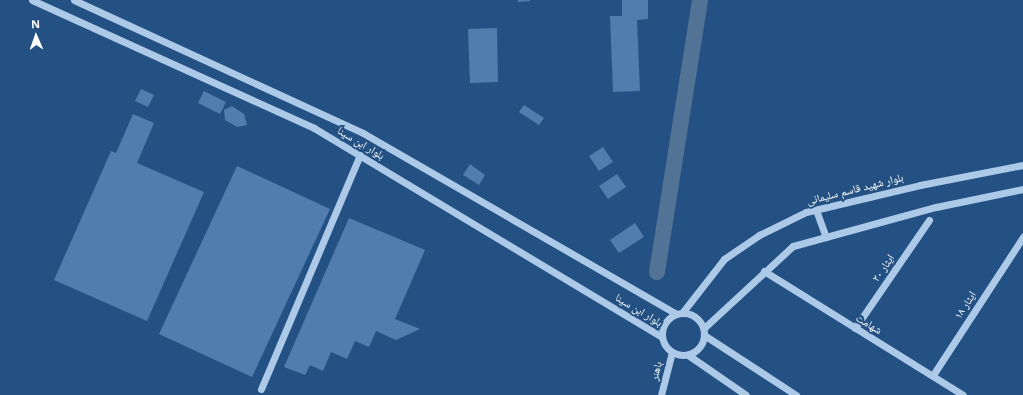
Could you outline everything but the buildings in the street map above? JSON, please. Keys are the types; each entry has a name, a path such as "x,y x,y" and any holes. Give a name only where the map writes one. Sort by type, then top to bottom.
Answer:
{"street":[{"name":"بلوار ابن سینا","path":"32,0 314,128 662,337"},
{"name":"بلوار ابن سینا","path":"74,0 362,133 679,314"},
{"path":"261,389 360,155"},
{"name":"بلوار شهید قاسم سلیمانی","path":"679,314 724,259 759,235 816,210 920,185 1023,165"},
{"path":"688,355 700,348 704,332 764,271 793,246 936,207 1023,189"},
{"path":"816,210 826,237"},
{"name":"ایثار ۲۰","path":"855,328 929,220"},
{"name":"ایثار ۱۸","path":"933,375 1023,236"},
{"path":"1016,248 1023,252"},
{"name":"شهامت","path":"764,271 963,395"},
{"path":"746,395 688,355 672,352 667,348 662,337 665,323 679,314 696,317 704,332 796,395"},
{"name":"باهنر","path":"662,395 672,352"}],"waterway":[{"path":"657,272 700,0"}]}
